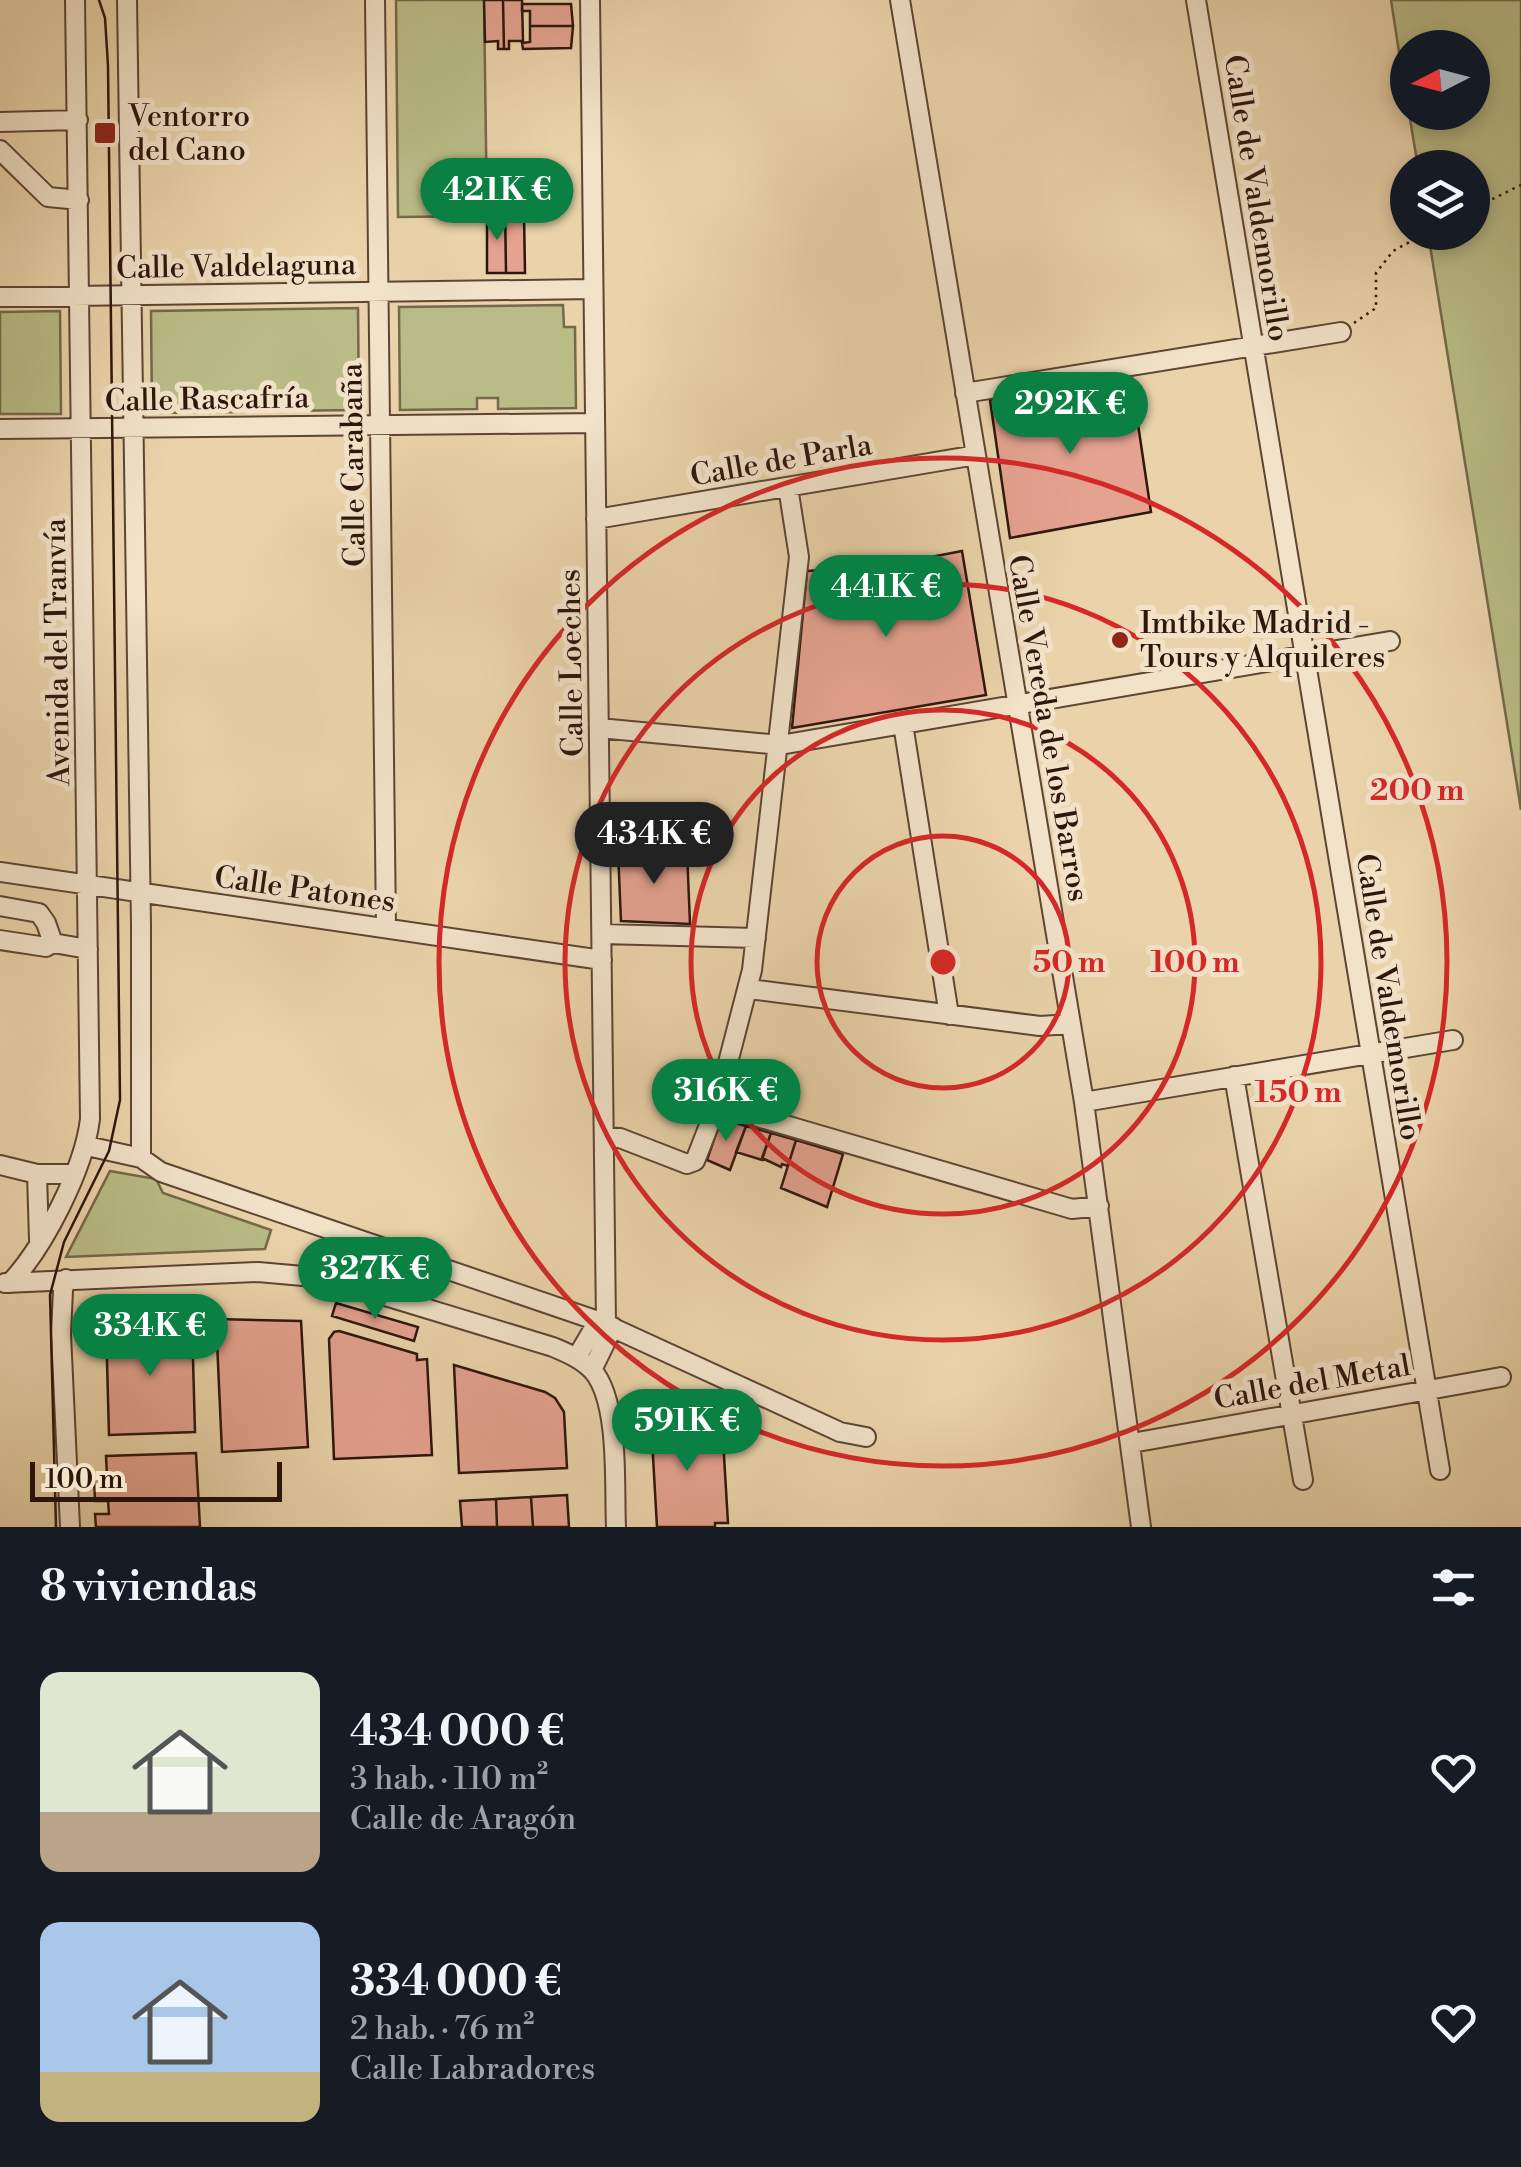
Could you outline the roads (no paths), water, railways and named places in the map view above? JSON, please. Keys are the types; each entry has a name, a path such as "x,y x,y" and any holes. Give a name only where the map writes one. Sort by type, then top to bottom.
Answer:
{"street":[{"name":"Avenida del Tranvía","path":"5,1284 40,1244 87,1146 90,1119 74,0"},
{"path":"127,0 141,1158"},
{"name":"Calle Carabaña","path":"375,0 386,928"},
{"name":"Calle Loeches","path":"590,0 606,1324"},
{"name":"Calle Vereda de los Barros","path":"900,0 1084,1102 1141,1527"},
{"name":"Calle de Valdemorillo","path":"1196,0 1440,1470"},
{"path":"0,122 78,120"},
{"path":"0,150 48,197 79,200"},
{"name":"Calle Valdelaguna","path":"0,297 594,289"},
{"path":"965,393 1341,332"},
{"name":"Calle Rascafría","path":"0,429 595,423"},
{"name":"Calle de Parla","path":"596,519 976,455"},
{"path":"604,1138 620,1138 687,1164 695,1161 718,1105 749,989 780,745 799,557 788,486"},
{"path":"599,728 780,745 1390,642"},
{"path":"903,724 948,1015"},
{"name":"Calle Patones","path":"0,872 602,960"},
{"path":"29,910 33,877"},
{"path":"0,906 39,913 53,943"},
{"path":"602,934 756,938"},
{"path":"0,940 46,946 53,943 88,950"},
{"path":"749,989 1040,1026 1071,1024"},
{"path":"1084,1102 1453,1040"},
{"path":"1234,1076 1302,1480"},
{"path":"718,1105 1072,1209 1099,1206"},
{"path":"87,1146 141,1158 161,1172 606,1324 822,1425 866,1438"},
{"path":"0,1166 37,1174 74,1174"},
{"path":"37,1174 40,1244"},
{"path":"5,1284 258,1272 326,1278 552,1346 584,1364 602,1384 610,1417 616,1527"},
{"path":"66,1279 62,1334 70,1527"},
{"path":"584,1364 606,1324"},
{"name":"Calle del Metal","path":"1132,1442 1501,1378"}],"tram line":[{"path":"56,1527 50,1295 64,1242 109,1151 120,1100 108,66 105,18 99,0"}],"place":[{"name":"Ventorro del Cano","path":"105,133"},
{"name":"Imtbike Madrid - Tours y Alquileres","path":"1120,640"}]}
